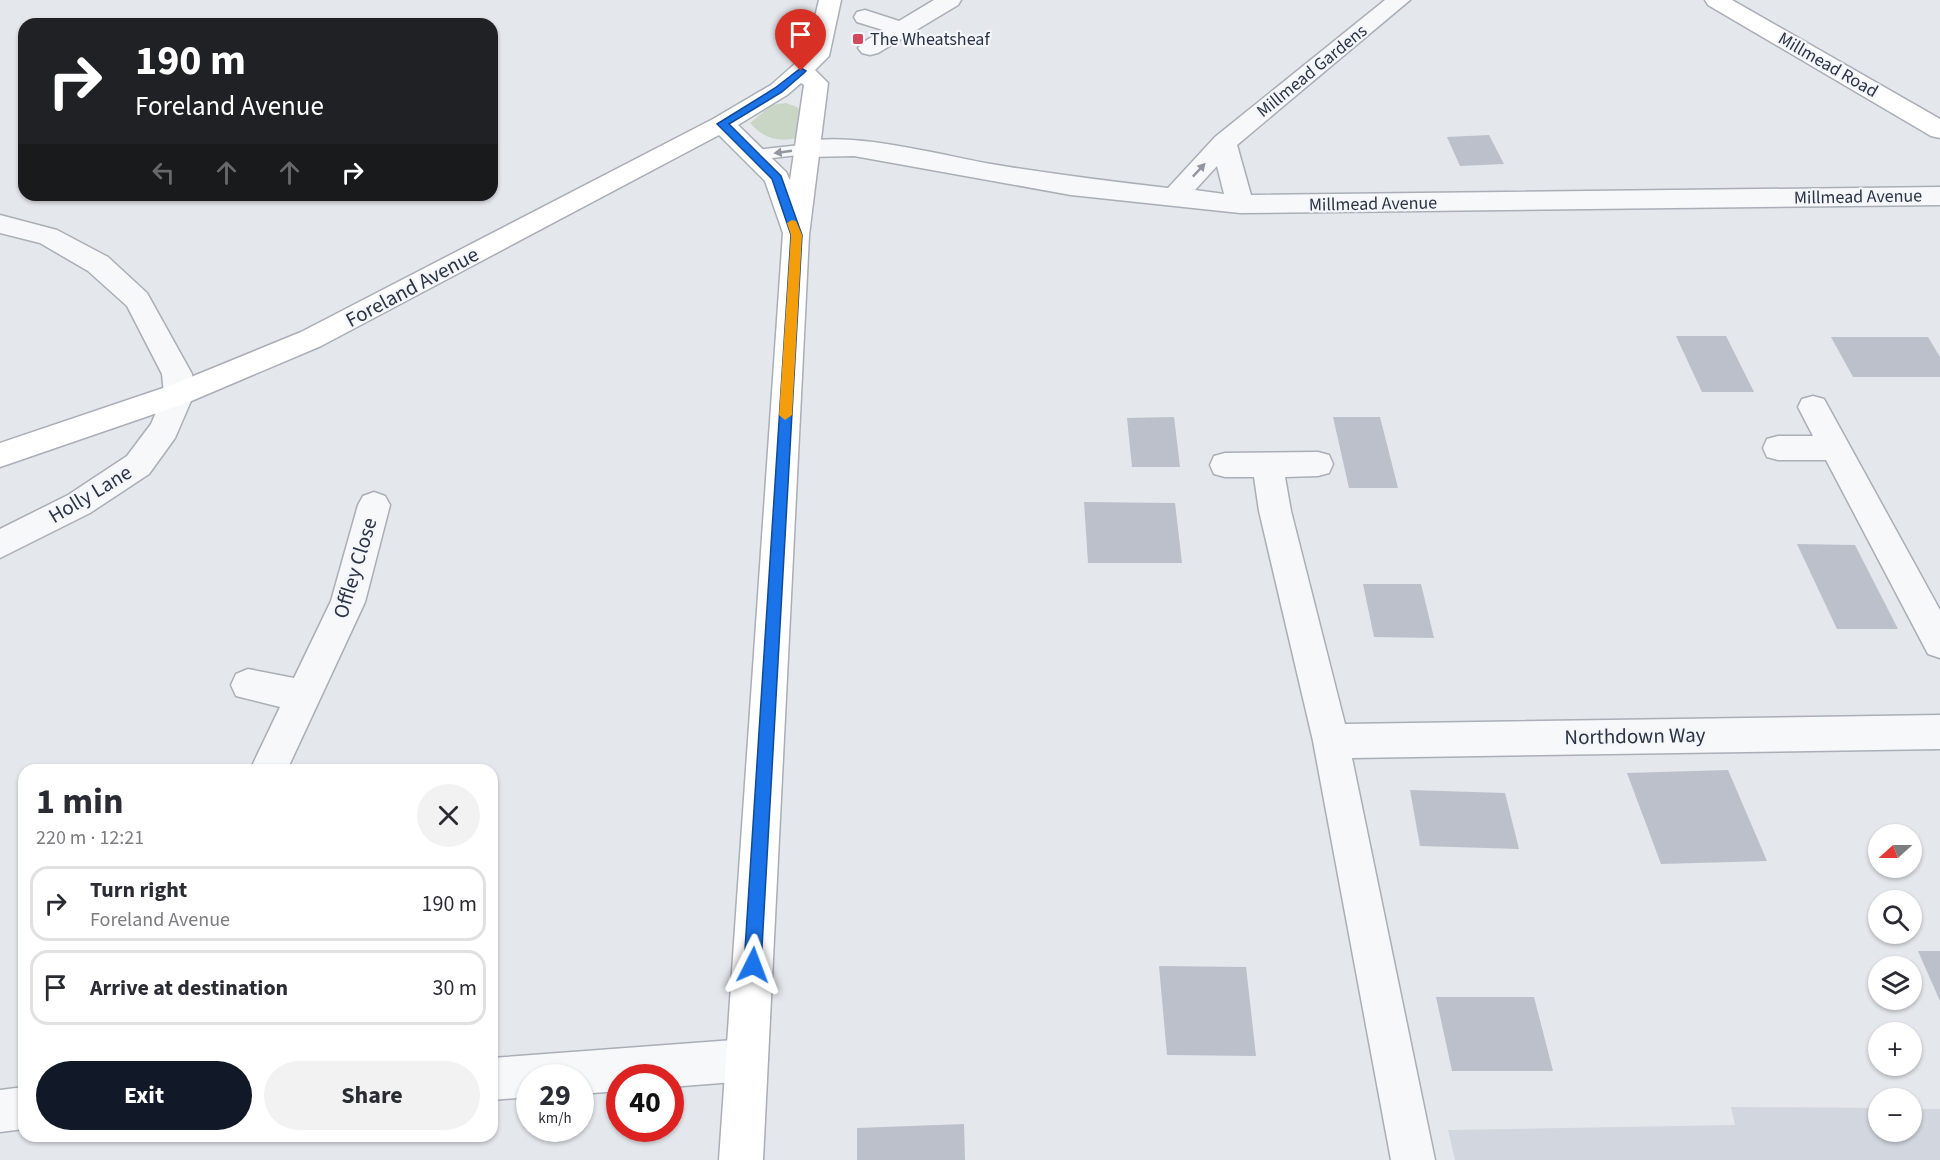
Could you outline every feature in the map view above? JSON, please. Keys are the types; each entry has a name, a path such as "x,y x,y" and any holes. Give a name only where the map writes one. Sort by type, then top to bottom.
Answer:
{"street":[{"name":"Foreland Avenue","path":"0,455 179,394 310,339 722,124 779,90 817,56 830,0"},
{"path":"870,48 950,0"},
{"name":"Millmead Gardens","path":"1173,198 1224,142 1399,0"},
{"name":"Millmead Road","path":"1716,0 1940,130"},
{"path":"865,17 902,28"},
{"path":"741,1160 796,235 816,82 801,71"},
{"path":"722,124 777,178 796,235"},
{"path":"1224,142 1240,204"},
{"name":"Millmead Avenue","path":"809,148 854,148 1071,186 1240,204 1940,196"},
{"path":"0,224 48,236 98,264 137,300 177,374 179,394"},
{"name":"Holly Lane","path":"0,544 79,504 138,465 164,430 179,394"},
{"path":"1812,407 1940,643"},
{"path":"1778,448 1836,448"},
{"path":"1225,465 1318,464"},
{"path":"1268,465 1275,511 1331,741 1413,1160"},
{"name":"Offley Close","path":"270,764 348,602 374,505"},
{"path":"248,685 303,696"},
{"name":"Northdown Way","path":"1331,741 1940,732"},
{"path":"498,1078 747,1060"},
{"path":"0,1111 18,1109"}],"lane":[{"path":"756,156 809,148"}],"shaded area":[{"path":"1731,1107 1868,1108 1868,1142 1922,1142 1922,1109 1940,1109 1940,1160 1455,1160 1448,1130 1735,1125"}],"green space":[{"path":"786,103 803,112 800,137 786,140 773,138 761,133 750,123 772,105"}],"building":[{"path":"1489,135 1504,164 1460,166 1447,137"},
{"path":"1676,336 1726,336 1754,392 1702,392"},
{"path":"1831,337 1928,337 1940,357 1940,377 1853,377"},
{"path":"1174,417 1180,467 1132,467 1127,418"},
{"path":"1333,417 1380,417 1398,488 1349,488"},
{"path":"1084,502 1175,503 1182,563 1088,563"},
{"path":"1797,544 1855,545 1898,629 1837,629"},
{"path":"1363,584 1421,584 1434,638 1374,637"},
{"path":"1728,770 1767,861 1661,864 1627,773"},
{"path":"1410,790 1505,793 1519,849 1420,846"},
{"path":"1918,951 1940,951 1940,1001 1922,956"},
{"path":"1159,966 1246,967 1256,1056 1167,1055"},
{"path":"1436,997 1534,997 1553,1071 1452,1071"},
{"path":"964,1124 965,1160 857,1160 857,1128"}],"slow traffic":[{"path":"785,415 796,235 792,223"}],"place":[{"name":"The Wheatsheaf","path":"858,39"}],"route":[{"path":"753,965 796,235 777,178 722,124 779,90 801,71"}]}
